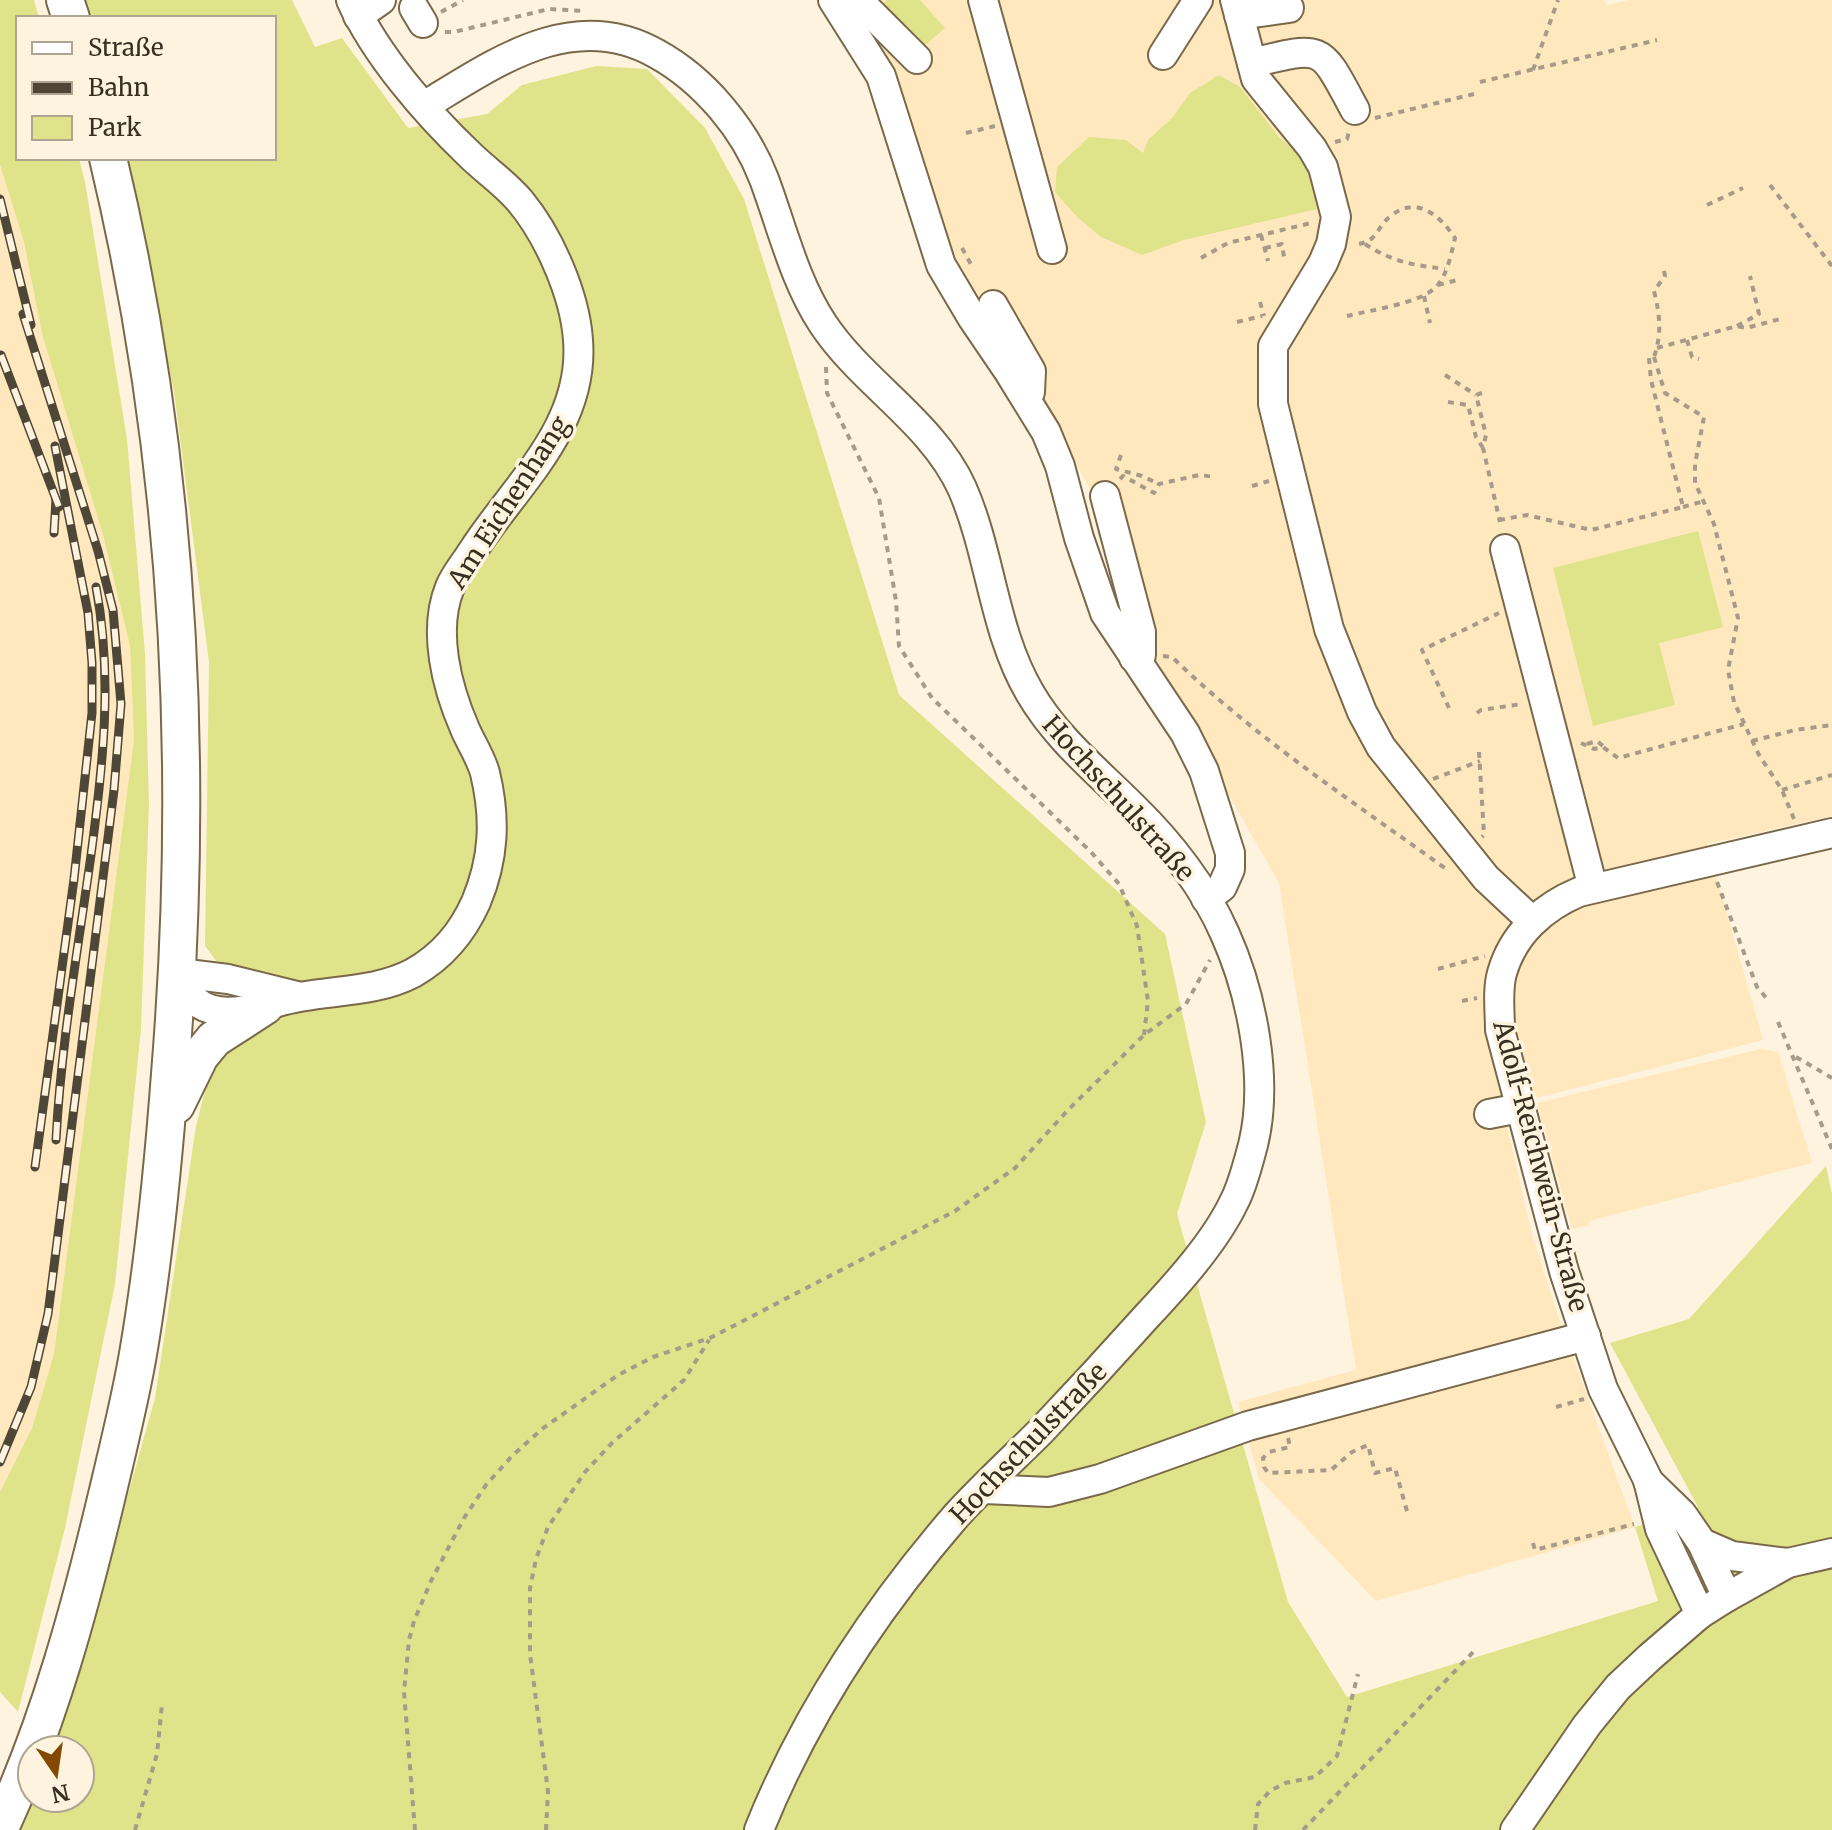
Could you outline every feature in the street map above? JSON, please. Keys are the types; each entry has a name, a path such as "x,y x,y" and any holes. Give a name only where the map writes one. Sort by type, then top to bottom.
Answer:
{"main road":[{"path":"0,1828 18,1790 78,1612 138,1357 156,1231 179,973 183,766 171,537 149,366 108,160"},
{"path":"166,1129 200,1056 214,1039 281,1001"}],"street":[{"path":"355,8 381,0"},
{"path":"833,0 881,76 941,265 1046,432 1060,466 1083,551 1105,613 1185,733 1214,799 1230,853 1230,869 1222,887 1206,899"},
{"path":"858,0 917,59"},
{"path":"983,0 1052,249"},
{"path":"1163,55 1198,0"},
{"name":"Am Eichenhang","path":"179,973 228,979 281,1001 343,993 410,974 449,947 471,913 488,875 493,827 484,771 463,725 447,678 441,636 449,588 480,539 558,431 576,388 578,339 567,291 550,244 520,201 469,154 424,106 391,64 355,8"},
{"path":"1289,8 1237,8 1261,88 1331,143 1323,167 1336,217 1331,244 1323,263 1273,346 1273,404 1329,629 1362,712 1381,747 1486,878 1532,921"},
{"name":"Hochschulstraße","path":"424,106 511,55 547,40 593,35 630,42 654,52 708,93 732,122 755,159 798,275 823,324 943,457 961,485 1010,653 1027,688 1051,727 1140,813 1206,899 1223,929 1254,1016 1258,1086 1254,1139 1235,1202 1191,1268 938,1539 834,1679 794,1748 759,1830"},
{"path":"1252,63 1302,51 1322,56 1334,69 1355,110"},
{"path":"993,305 1031,371 1029,405"},
{"path":"1105,496 1141,632 1137,657"},
{"path":"1505,549 1593,888"},
{"name":"Adolf-Reichwein-Straße","path":"1700,1614 1660,1529 1648,1480 1603,1389 1564,1271 1500,1030 1499,994 1503,972 1518,940 1532,921 1561,900 1593,888 1832,833"},
{"path":"1489,1114 1520,1108"},
{"path":"984,1489 1049,1492 1100,1479 1248,1426 1491,1368 1586,1336"},
{"name":"Adolf-Reichwein-Straße","path":"1648,1480 1682,1514 1702,1543 1727,1597"},
{"path":"1702,1543 1732,1556 1788,1563"},
{"path":"1515,1830 1587,1725 1618,1687 1700,1614 1788,1563 1832,1553"}],"path":[{"path":"425,15 463,0"},
{"path":"1533,70 1558,0"},
{"path":"1480,82 1657,40"},
{"path":"1355,110 1376,118 1474,94"},
{"path":"1770,185 1832,266"},
{"path":"1707,205 1743,188"},
{"path":"1352,246 1374,240 1395,212 1404,208 1425,208 1444,220 1455,238 1438,285"},
{"path":"1201,258 1228,243 1336,217"},
{"path":"1261,235 1268,261"},
{"path":"959,242 993,305"},
{"path":"1265,248 1282,244 1284,257"},
{"path":"1365,244 1386,258 1409,265 1446,269"},
{"path":"1663,266 1665,276 1654,291 1661,319 1654,357 1665,393 1704,417 1695,464 1695,483 1714,524 1738,618 1728,670 1734,702 1752,741 1782,790 1793,816 1798,840"},
{"path":"1657,348 1737,326 1759,314 1750,276"},
{"path":"1347,316 1424,296 1438,285 1461,279"},
{"path":"1424,296 1430,323"},
{"path":"1237,322 1266,316 1260,302"},
{"path":"1737,326 1746,328 1784,318"},
{"path":"1687,340 1692,357 1699,359"},
{"path":"1654,357 1649,358 1651,380 1683,507"},
{"path":"826,366 827,393 879,498 896,601 899,646 932,698 1091,852 1119,884 1137,926 1148,1001 1144,1035"},
{"path":"1445,375 1476,395 1486,435 1483,448"},
{"path":"1476,395 1482,393"},
{"path":"1448,402 1468,405 1476,437 1483,448 1499,520 1527,515 1591,530 1704,501"},
{"path":"1121,455 1116,469 1159,484 1199,475 1215,477"},
{"path":"1154,493 1159,484"},
{"path":"1449,708 1422,650 1519,602"},
{"path":"1137,657 1172,657 1219,702 1353,804 1457,877 1470,880 1486,878"},
{"path":"1477,713 1495,708"},
{"path":"1585,743 1594,749 1603,747 1618,758 1744,724"},
{"path":"1752,741 1832,725"},
{"path":"1465,851 1484,835 1479,752"},
{"path":"1431,780 1480,761"},
{"path":"1782,790 1832,775"},
{"path":"1717,880 1757,987 1768,1000"},
{"path":"415,1830 404,1692 409,1640 431,1581 464,1518 486,1485 512,1456 578,1402 618,1375 653,1357 710,1338 955,1211 1015,1168 1144,1035 1186,1004 1223,929"},
{"path":"1438,969 1464,961"},
{"path":"1778,1022 1832,1149"},
{"path":"1794,1056 1832,1078"},
{"path":"546,1830 548,1791 530,1654 530,1588 536,1559 548,1527 585,1472 612,1443 684,1380 710,1338"},
{"path":"1283,1416 1290,1447 1266,1454 1263,1462 1268,1473 1331,1470 1352,1452 1368,1445 1375,1473 1395,1468 1408,1515"},
{"path":"1533,1543 1535,1550 1637,1523"},
{"path":"1303,1830 1477,1648"},
{"path":"1255,1830 1258,1804 1270,1791 1285,1783 1315,1777 1337,1756 1358,1674"},
{"path":"135,1830 157,1754 162,1704"}],"shaded area":[{"path":"883,0 1604,0 1606,5 1630,0 1832,0 1832,816 1707,844 1763,1040 1533,1099 1505,1117 1532,1235 1559,1319 1635,1527 1376,1601 1259,1479 1238,1402 1356,1370 1279,883 1130,621 1100,507 1029,378 953,257 865,4"},
{"path":"0,165 24,242 42,334 103,535 130,646 134,739 54,1354 32,1428 0,1492"},
{"path":"1761,1049 1778,1052 1812,1163 1589,1221 1589,1225 1572,1229 1537,1103"}],"green space":[{"path":"0,0 34,0 38,16 16,16 16,160 80,160 85,182 127,439 145,654 149,804 141,1029 115,1284 65,1528 18,1712 0,1692 0,1492 32,1428 54,1354 134,739 130,646 103,535 42,334 24,242 0,165"},
{"path":"85,0 292,0 315,47 342,38 408,128 487,114 522,85 596,66 647,69 705,128 744,199 899,695 1165,934 1206,1122 1177,1214 1288,1602 1347,1697 1658,1601 1635,1527 1698,1507 1610,1343 1689,1319 1826,1166 1832,1194 1832,1830 17,1830 24,1814 96,1814 96,1734 54,1734 81,1663 155,1398 196,1126 211,1067 236,1043 266,1028 205,946 209,662 174,391 123,160 276,160 276,16 90,16"},
{"path":"887,0 920,0 945,28 923,47 882,4"},
{"path":"1219,75 1240,87 1279,137 1298,154 1309,175 1317,209 1184,240 1142,255 1101,237 1077,217 1055,192 1057,167 1089,137 1126,140 1143,153 1148,140 1173,117 1190,93"},
{"path":"1698,531 1723,627 1659,643 1675,705 1593,726 1553,568"}],"railway":[{"path":"0,199 31,325"},
{"path":"0,1462 31,1387 48,1314 114,790 121,704 113,610 98,551 23,314"},
{"path":"1,355 59,507"},
{"path":"35,1167 74,879 92,713 88,613 55,446"},
{"path":"54,533 56,499"},
{"path":"56,1140 66,1032 102,754 104,654 96,587"}]}
